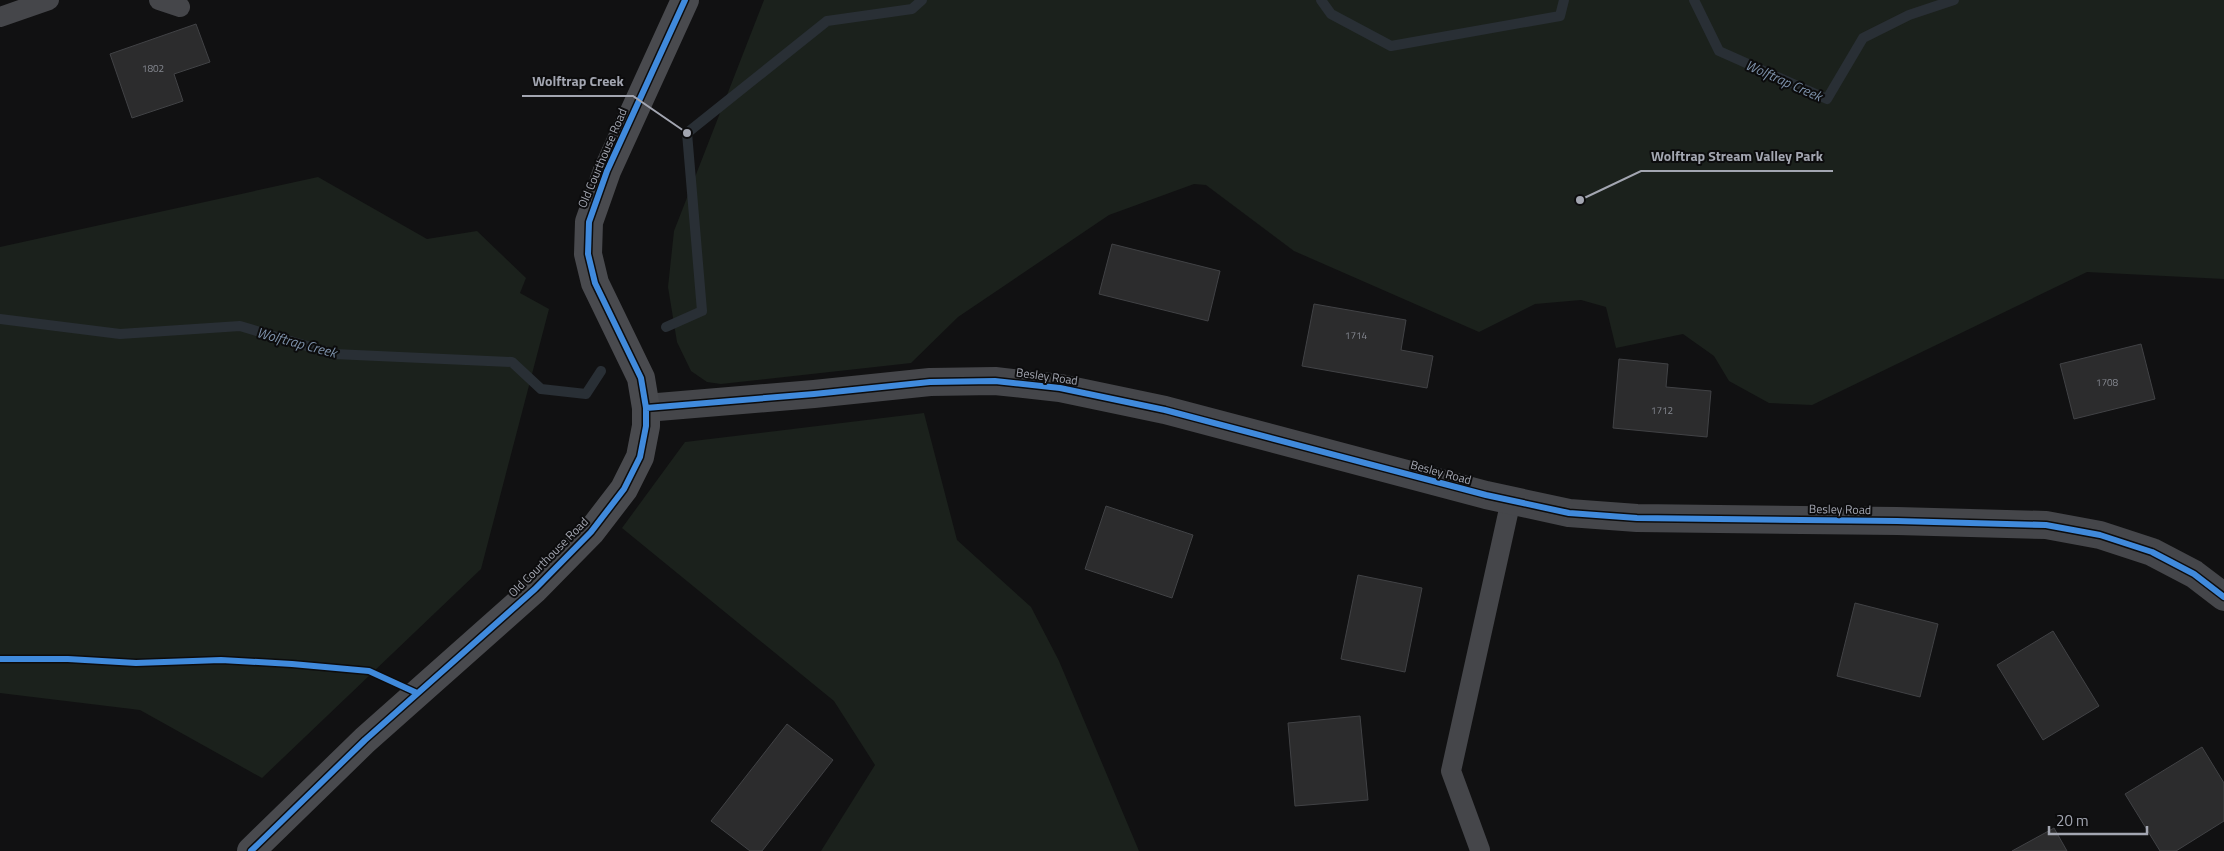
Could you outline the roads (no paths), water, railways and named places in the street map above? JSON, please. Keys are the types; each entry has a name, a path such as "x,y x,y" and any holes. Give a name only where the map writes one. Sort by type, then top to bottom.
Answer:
{"street":[{"name":"Old Courthouse Road","path":"251,851 365,740 535,589 591,532 624,489 640,457 646,426 646,408 641,378 595,283 588,254 589,222 607,171 685,0"},
{"name":"Besley Road","path":"646,408 930,382 995,381 1060,388 1165,410 1486,495 1569,513 1636,518 1897,520 2046,526 2100,535 2152,552 2194,574 2224,597"}],"lane":[{"path":"0,17 49,0"},
{"path":"159,0 180,7"},
{"path":"1480,850 1451,771 1511,500"}],"waterway":[{"name":"Wolftrap Creek","path":"666,327 702,311 687,133 827,21 912,9 922,0"},
{"name":"Wolftrap Creek","path":"1321,0 1331,14 1391,46 1560,16 1564,0"},
{"name":"Wolftrap Creek","path":"1694,0 1719,51 1827,99 1863,38 1909,15 1954,0"},
{"name":"Wolftrap Creek","path":"0,319 120,334 240,326 334,354 512,362 541,389 586,394 601,371"}],"place":[{"name":"Wolftrap Creek","path":"687,133"},
{"name":"Wolftrap Stream Valley Park","path":"1580,200"}]}
